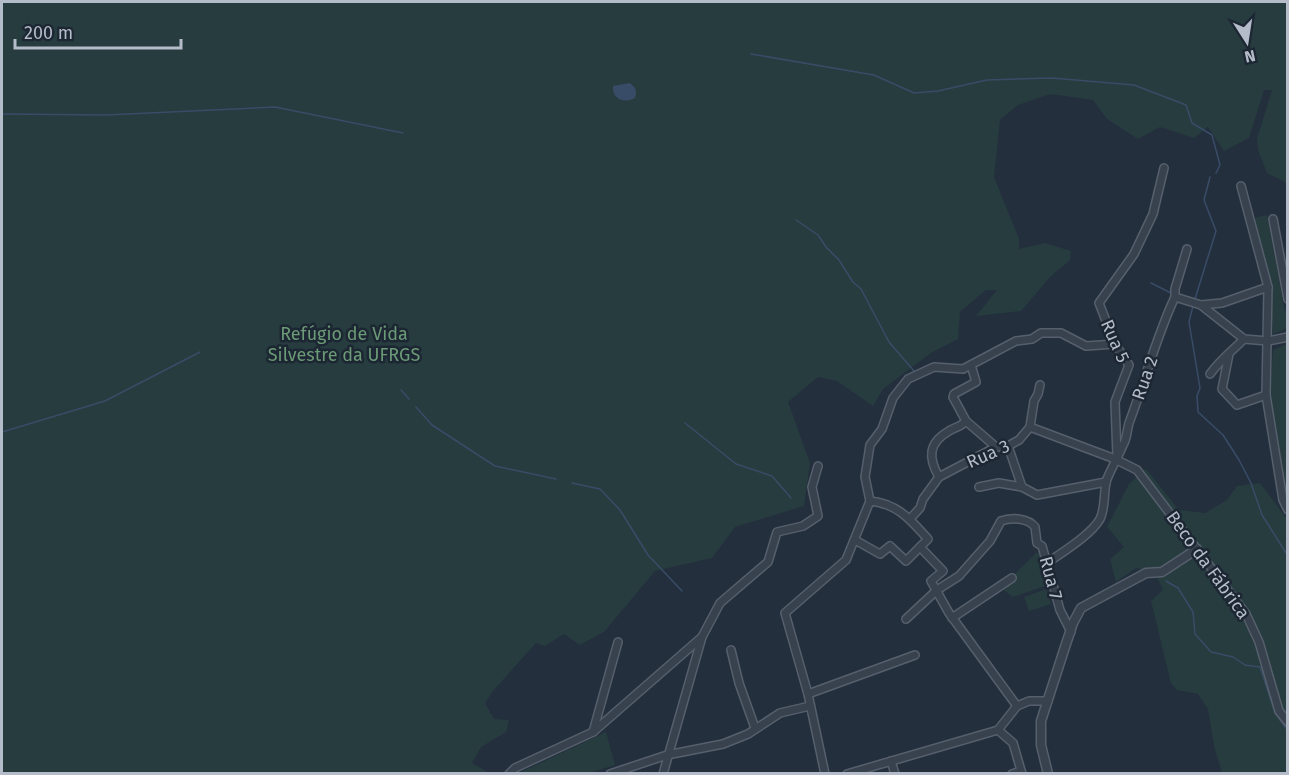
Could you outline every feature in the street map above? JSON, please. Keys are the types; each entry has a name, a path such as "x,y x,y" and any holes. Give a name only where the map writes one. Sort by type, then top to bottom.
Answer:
{"street":[{"name":"Rua 5","path":"1116,458 1115,402 1129,365 1115,344 1099,303 1134,254 1153,214 1164,168"},
{"path":"1241,186 1268,287 1266,395 1287,510"},
{"path":"1273,219 1287,299"},
{"name":"Rua 2","path":"1047,563 1074,544 1100,519 1106,482 1124,444 1162,324 1174,296 1187,249"},
{"path":"1201,305 1222,303 1268,287"},
{"path":"1174,296 1201,305 1245,339 1268,341 1287,337"},
{"path":"825,774 808,694 785,613 846,560 870,501 865,477 870,445 882,429 893,398 908,379 933,368 963,369 1016,341 1032,339 1041,333 1061,333 1086,346 1115,344"},
{"path":"1210,374 1221,358 1230,354 1245,339"},
{"path":"1230,354 1222,389 1237,405 1266,395"},
{"path":"971,364 976,382 953,396 966,421 996,447"},
{"path":"1030,427 1034,400 1040,385"},
{"path":"939,477 932,464 931,455 934,444 938,438 966,421"},
{"name":"Rua 3","path":"910,519 920,508 923,499 939,477 996,447 1008,446 1019,440 1030,427 1116,458"},
{"path":"1008,446 1022,487"},
{"name":"Beco da Fábrica","path":"1116,458 1137,471 1246,614 1259,642 1279,711 1287,722"},
{"path":"663,774 702,637 720,603 768,561 777,531 803,526 818,516 812,486 818,466"},
{"path":"979,488 999,483 1022,487 1036,495 1106,482"},
{"path":"855,540 879,554 890,546 906,561 928,539 910,519 885,502 870,501"},
{"name":"Rua 7","path":"937,590 959,576 990,541 998,525 1004,519 1032,523 1035,527 1037,543 1042,546 1060,610 1071,632"},
{"path":"920,547 943,571 931,580 952,618 1017,706"},
{"path":"1048,774 1041,745 1041,721 1073,623 1081,608 1146,573 1162,572 1197,549"},
{"path":"952,618 1012,578"},
{"path":"906,619 937,590"},
{"path":"509,774 515,768 593,732 702,637"},
{"path":"593,732 618,642"},
{"path":"731,650 739,683 755,728"},
{"path":"808,694 915,655"},
{"path":"847,774 998,730 1017,706 1029,700 1048,701"},
{"path":"610,774 667,755 723,744 748,734 780,713 810,706"},
{"path":"998,730 1013,743 1021,772 1012,774"},
{"path":"891,761 895,774"}],"green space":[{"name":"Refúgio de Vida Silvestre da UFRGS","path":"2,2 1287,2 1287,183 1267,173 1258,150 1257,139 1272,90 1264,90 1249,138 1224,151 1208,127 1194,138 1160,127 1138,139 1107,119 1093,100 1050,94 1018,105 1000,120 994,177 1019,239 1019,249 1045,243 1071,251 1070,260 1051,276 1021,311 976,316 997,290 986,290 960,312 958,339 931,353 883,389 873,406 837,381 818,377 788,402 810,463 804,506 735,527 712,558 655,571 604,632 580,645 564,634 545,646 536,643 485,703 494,719 509,720 506,732 481,747 472,763 489,773 2,774"},
{"path":"1267,215 1287,316 1287,328 1273,334 1270,287 1254,218"},
{"path":"1287,344 1288,495 1286,495 1270,393 1273,350"},
{"path":"1146,469 1179,510 1205,513 1227,500 1237,486 1260,483 1287,519 1287,773 1222,773 1214,746 1208,709 1198,694 1177,690 1171,683 1151,601 1163,590 1154,571 1136,568 1116,582 1110,559 1124,547 1107,527 1129,484"},
{"path":"1036,553 1039,553 1048,585 1013,597 998,586 1015,574"},
{"path":"1046,589 1051,604 1029,611 1024,597"},
{"path":"606,732 615,765 589,773 519,773"}],"water":[{"path":"630,83 636,90 635,98 623,100 614,94 613,86"}],"waterway":[{"path":"751,54 874,75 914,93 938,91 987,80 1052,78 1134,85 1186,105 1192,123 1212,135 1220,165 1216,173"},
{"path":"2,114 106,115 275,107 403,133"},
{"path":"1195,299 1216,231 1204,200 1210,177"},
{"path":"796,220 818,235 839,260 853,282 861,289 889,342 914,371"},
{"path":"1151,283 1171,293"},
{"path":"1193,306 1189,322 1200,388 1197,396 1198,412 1223,435 1239,460 1251,483 1262,515 1288,556"},
{"path":"2,432 105,401 200,352"},
{"path":"401,390 409,399"},
{"path":"416,407 432,425 495,466 556,479"},
{"path":"685,423 736,464 772,476 791,498"},
{"path":"572,483 600,489 620,510 648,555 682,591"},
{"path":"1166,581 1178,588 1193,612 1195,634 1211,652 1233,657 1245,665 1260,667 1275,713 1288,731"}]}
